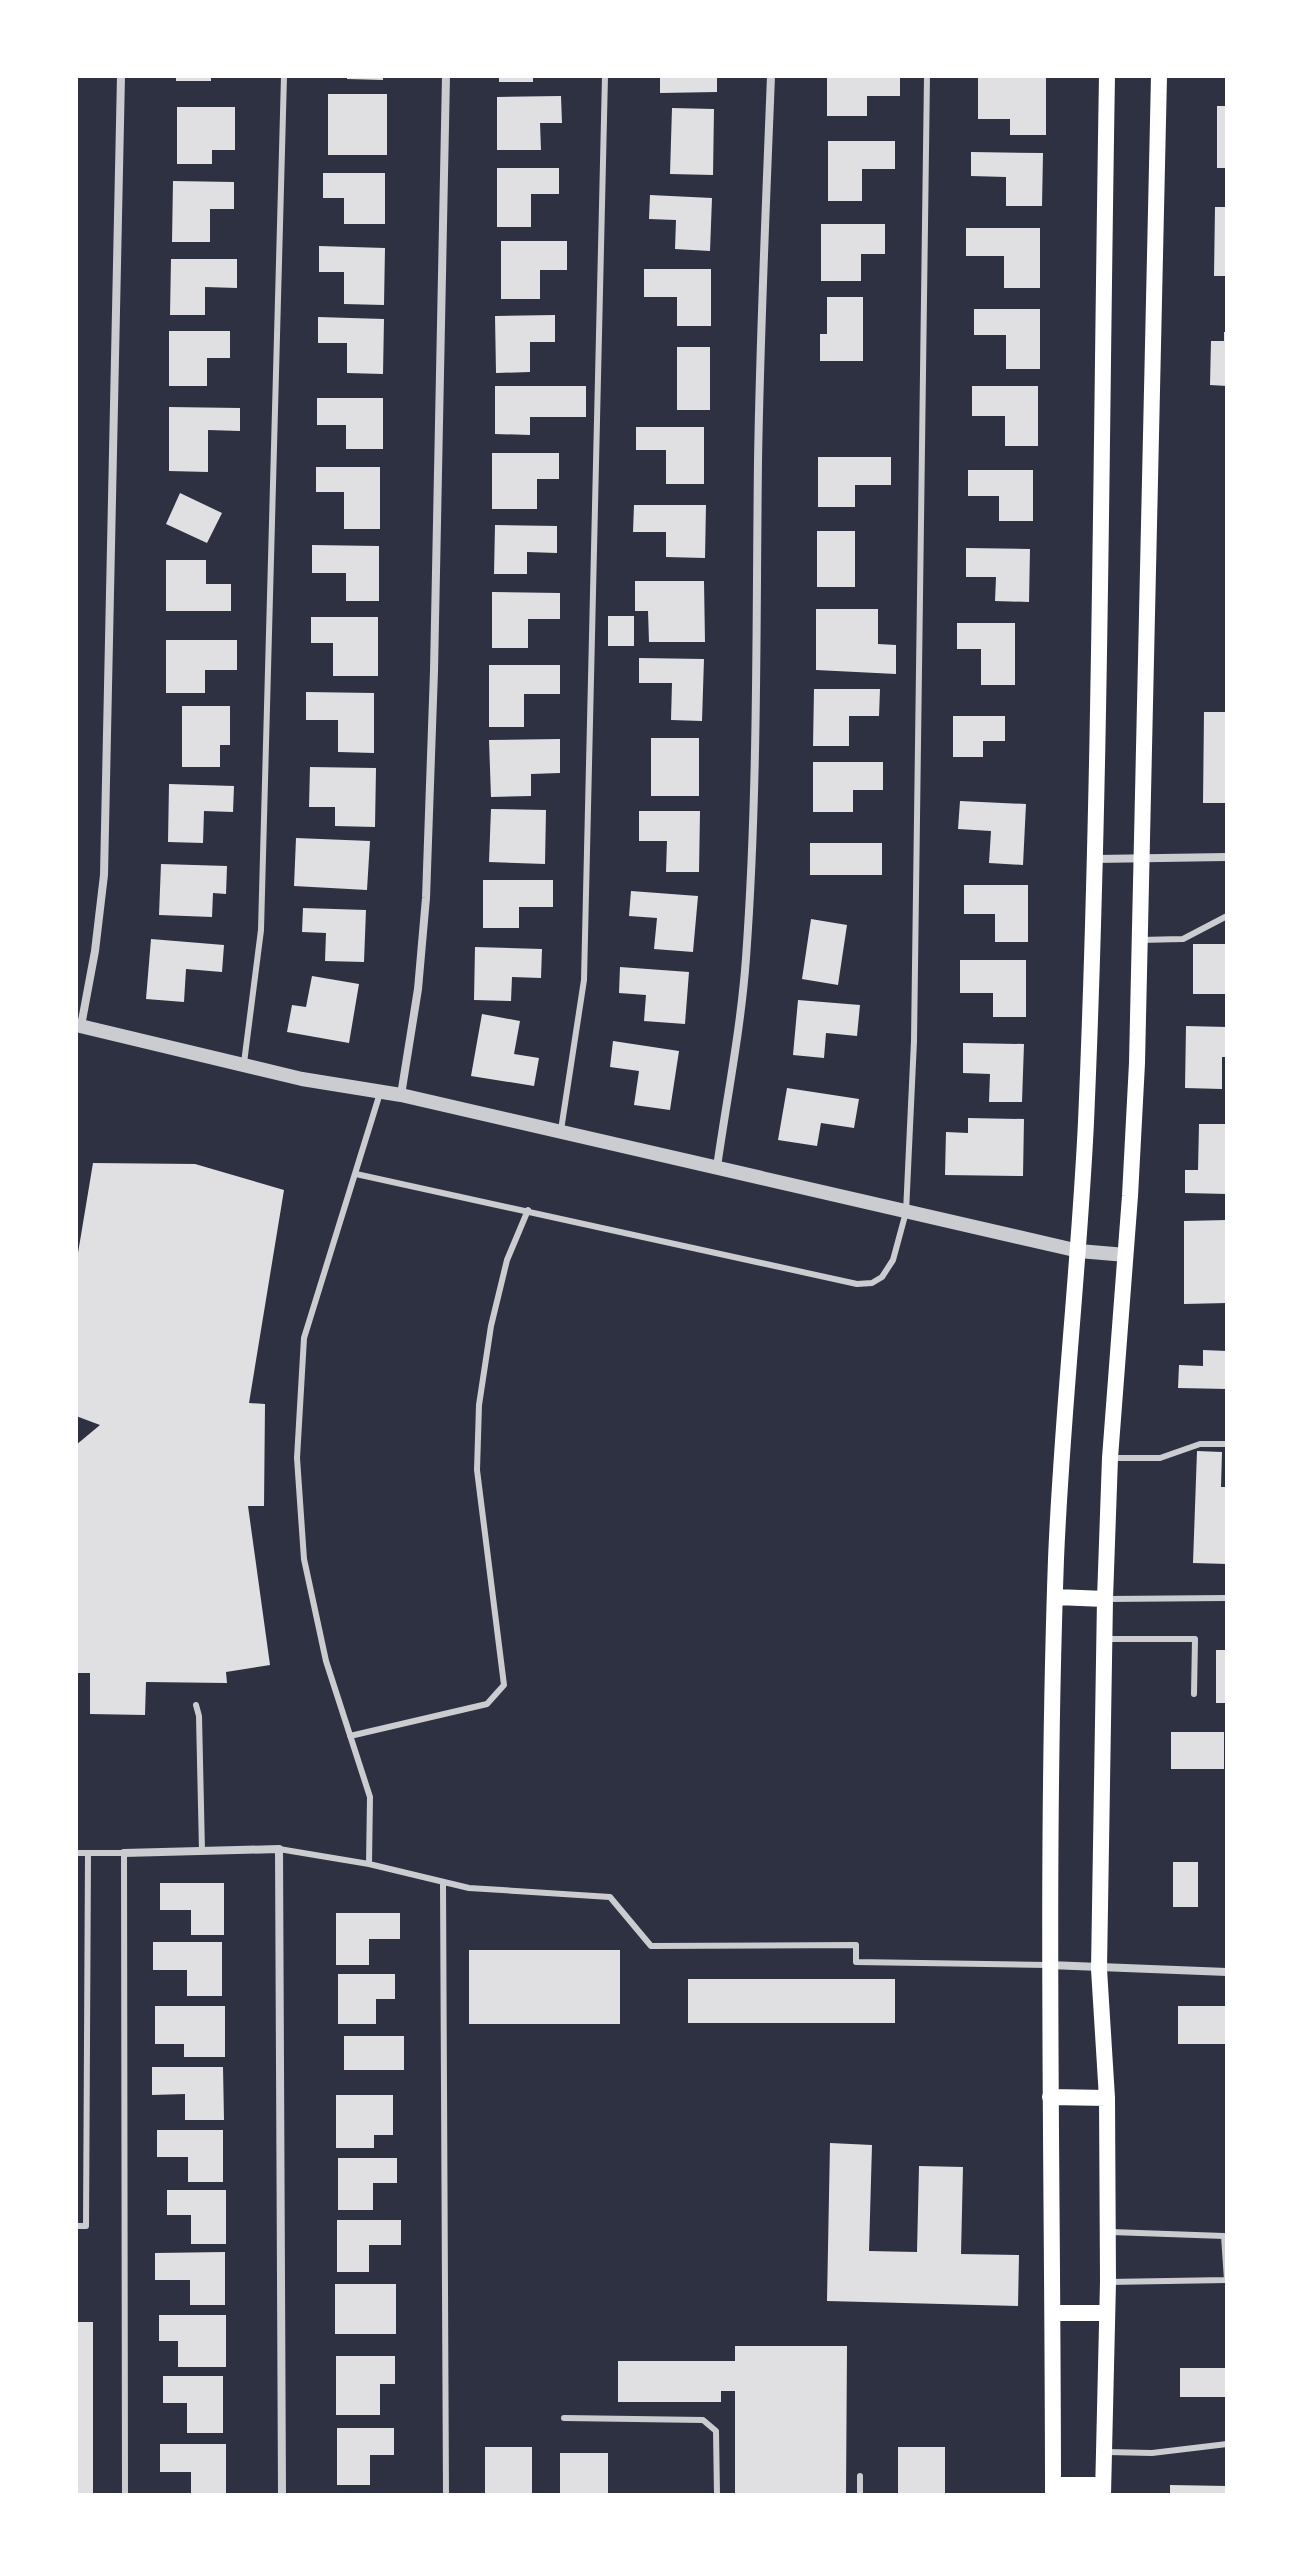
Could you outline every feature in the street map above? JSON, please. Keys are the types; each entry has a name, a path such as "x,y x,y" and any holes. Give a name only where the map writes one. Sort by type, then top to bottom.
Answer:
{"main road":[{"path":"1107,76 1094,859 1079,1251 1066,1378 1056,1597 1049,1965 1053,2490 1103,2490 1108,2282 1107,2098 1099,1969 1105,1599 1110,1458 1137,1063 1159,76"},
{"path":"1056,1597 1105,1599"},
{"path":"1050,2097 1107,2098"},
{"path":"1053,2313 1107,2313"}],"street":[{"path":"121,76 104,875 95,951 79,1025 302,1079 401,1095 1079,1251 1126,1255"},
{"path":"401,1095 418,989 426,898 434,671 446,76"},
{"path":"717,1167 746,960 757,685 758,459 771,76"},
{"path":"1094,859 1227,857"},
{"path":"124,1853 279,1849 282,2495"},
{"path":"1049,1965 1227,1972"}],"lane":[{"path":"244,1065 261,930 284,76"},
{"path":"561,1132 584,980 605,76"},
{"path":"356,1174 857,1284 872,1283 882,1277 893,1260 906,1212 914,1041 927,76"},
{"path":"1140,940 1183,939 1227,916"},
{"path":"369,1864 370,1797 326,1661 304,1559 297,1458 304,1338 380,1092"},
{"path":"350,1736 487,1704 504,1685 477,1470 479,1405 491,1326 507,1260 528,1210"},
{"path":"1110,1458 1160,1458 1200,1444 1227,1444"},
{"path":"1105,1599 1227,1598"},
{"path":"1105,1639 1195,1639 1194,1694"},
{"path":"196,1705 199,1716 202,1851"},
{"path":"279,1849 369,1864 469,1888 610,1897 651,1946 856,1945 856,1962 1049,1965"},
{"path":"76,1853 124,1853 125,2495"},
{"path":"76,2226 86,2226 88,1854"},
{"path":"443,1883 446,2495"},
{"path":"1108,2232 1224,2236 1227,2280 1108,2282"},
{"path":"564,2418 703,2420 716,2431 717,2495"},
{"path":"1104,2452 1152,2453 1227,2444"},
{"path":"860,2476 860,2495"}],"building":[{"path":"176,76 211,76 211,81 176,81"},
{"path":"347,76 383,76 383,80 347,79"},
{"path":"499,76 533,76 533,82 499,82"},
{"path":"660,76 717,76 717,92 660,93"},
{"path":"827,76 900,76 900,96 867,96 867,116 827,116"},
{"path":"978,76 1046,76 1046,135 1010,135 1010,119 978,119"},
{"path":"328,94 387,94 387,155 328,155"},
{"path":"561,96 562,123 540,123 541,150 497,150 497,97"},
{"path":"1217,106 1227,106 1227,168 1217,168"},
{"path":"177,107 235,107 235,150 212,150 212,164 177,164"},
{"path":"672,108 714,109 713,175 670,174"},
{"path":"828,141 895,141 895,169 862,169 862,201 828,201"},
{"path":"971,152 1043,153 1042,206 1006,206 1006,177 971,176"},
{"path":"497,168 559,168 559,194 531,194 531,227 497,227"},
{"path":"323,173 385,173 385,224 344,224 344,198 323,198"},
{"path":"173,181 234,182 234,209 210,209 210,242 172,242"},
{"path":"650,195 712,198 710,251 675,249 676,220 649,219"},
{"path":"1215,207 1227,207 1227,276 1214,276"},
{"path":"821,224 885,224 885,254 861,254 861,281 821,281"},
{"path":"966,228 1040,228 1040,288 1004,288 1004,256 966,256"},
{"path":"501,241 567,241 567,270 540,270 540,299 501,299"},
{"path":"319,246 385,248 384,305 344,304 344,272 319,272"},
{"path":"171,259 237,259 237,288 205,287 205,315 170,315"},
{"path":"644,269 711,269 711,326 677,326 677,297 644,297"},
{"path":"827,297 863,297 863,361 820,361 820,334 827,334"},
{"path":"974,309 1040,309 1040,369 1006,369 1006,335 974,335"},
{"path":"555,315 555,342 530,342 530,372 496,373 495,316"},
{"path":"318,317 384,319 383,374 347,373 347,343 318,343"},
{"path":"169,331 230,331 230,358 207,358 207,386 169,386"},
{"path":"1224,332 1227,332 1227,386 1210,385 1211,341 1224,341"},
{"path":"677,347 710,347 710,410 677,410"},
{"path":"495,386 586,386 586,417 530,417 530,435 495,434"},
{"path":"972,386 1038,386 1038,446 1005,446 1005,416 972,416"},
{"path":"317,398 383,398 383,449 346,449 346,425 317,425"},
{"path":"169,407 240,408 240,431 208,430 208,472 169,471"},
{"path":"636,427 704,427 704,484 666,484 666,450 636,450"},
{"path":"492,453 559,453 559,479 537,479 537,509 492,509"},
{"path":"818,457 891,457 891,485 855,485 855,507 818,507"},
{"path":"316,467 380,467 380,529 344,529 344,492 316,492"},
{"path":"968,470 1033,470 1033,521 999,521 999,496 968,496"},
{"path":"180,493 222,513 207,543 166,524"},
{"path":"634,505 706,505 705,558 666,557 666,532 633,532"},
{"path":"495,525 557,526 557,553 527,552 527,574 494,574"},
{"path":"817,531 855,531 855,587 817,587"},
{"path":"312,545 379,546 379,601 346,601 346,573 312,573"},
{"path":"966,548 1030,549 1029,602 995,601 996,577 966,577"},
{"path":"166,560 206,560 206,584 231,584 231,611 166,611"},
{"path":"635,581 704,581 705,642 649,642 648,611 635,611"},
{"path":"492,592 560,593 560,619 528,619 528,648 492,648"},
{"path":"816,609 878,609 878,644 896,645 896,674 816,670"},
{"path":"608,616 634,616 634,646 608,646"},
{"path":"311,617 378,617 378,676 333,676 333,643 311,643"},
{"path":"957,623 1015,623 1015,685 981,685 981,649 957,649"},
{"path":"166,640 237,640 237,670 205,670 205,693 166,693"},
{"path":"639,658 704,659 702,721 671,720 672,683 639,683"},
{"path":"489,665 560,665 560,694 524,694 524,727 489,727"},
{"path":"814,689 880,689 879,716 849,716 849,746 813,746"},
{"path":"306,692 374,693 374,753 338,752 338,720 306,720"},
{"path":"182,706 230,706 230,745 220,745 220,767 182,767"},
{"path":"1204,712 1227,712 1227,803 1203,803"},
{"path":"953,716 1005,716 1005,741 983,741 983,757 953,757"},
{"path":"651,738 699,738 699,796 651,796"},
{"path":"560,739 560,773 531,774 531,796 491,797 489,740"},
{"path":"813,762 883,762 883,790 853,790 853,812 813,812"},
{"path":"310,767 376,768 375,827 335,826 335,807 309,807"},
{"path":"169,784 234,786 233,812 204,811 203,843 168,842"},
{"path":"960,801 1026,804 1023,865 989,863 991,831 958,829"},
{"path":"491,809 546,810 545,864 489,862"},
{"path":"639,811 700,811 699,872 666,872 667,841 639,841"},
{"path":"296,838 370,841 367,890 294,886"},
{"path":"810,843 882,843 882,875 810,875"},
{"path":"161,864 227,866 226,894 213,893 212,917 159,915"},
{"path":"483,880 553,880 553,907 519,907 519,928 483,928"},
{"path":"964,885 1028,885 1028,942 995,942 995,914 964,914"},
{"path":"631,891 698,896 693,952 654,949 657,918 629,916"},
{"path":"303,908 366,910 364,962 325,961 326,933 302,932"},
{"path":"811,919 847,925 838,985 802,979"},
{"path":"151,939 224,945 222,972 186,969 184,1002 146,999"},
{"path":"1193,944 1227,944 1227,994 1193,994"},
{"path":"475,947 542,949 541,978 512,977 511,1001 474,1000"},
{"path":"960,960 1026,960 1026,1017 993,1017 993,993 960,993"},
{"path":"620,967 689,972 685,1024 644,1021 646,995 619,993"},
{"path":"312,976 359,984 349,1043 287,1032 292,1005 306,1007"},
{"path":"798,1000 860,1005 857,1036 826,1033 824,1058 793,1055"},
{"path":"482,1014 520,1021 514,1054 539,1058 534,1086 471,1076"},
{"path":"1186,1026 1227,1027 1227,1057 1222,1057 1222,1089 1185,1088"},
{"path":"613,1041 679,1051 670,1110 634,1105 639,1071 610,1067"},
{"path":"963,1043 1024,1044 1022,1102 989,1102 990,1074 963,1073"},
{"path":"787,1088 859,1099 854,1128 821,1123 817,1146 778,1140"},
{"path":"968,1118 1024,1119 1023,1176 945,1175 946,1132 968,1133"},
{"path":"1199,1124 1227,1124 1227,1194 1185,1193 1185,1170 1198,1170"},
{"path":"93,1163 195,1164 284,1190 249,1403 265,1404 264,1506 248,1506 270,1665 226,1672 227,1683 146,1682 145,1715 90,1714 90,1673 76,1673 76,1445 100,1425 76,1416 76,1265"},
{"path":"1227,1220 1227,1303 1184,1304 1184,1221"},
{"path":"1203,1350 1227,1351 1227,1389 1178,1388 1179,1365 1203,1366"},
{"path":"1197,1451 1222,1452 1221,1487 1227,1487 1227,1564 1193,1563"},
{"path":"1216,1650 1227,1650 1227,1703 1216,1703"},
{"path":"1171,1732 1224,1732 1224,1769 1171,1769"},
{"path":"1173,1862 1198,1862 1198,1907 1173,1907"},
{"path":"160,1883 224,1883 224,1935 191,1935 191,1910 160,1910"},
{"path":"336,1913 400,1913 400,1939 369,1939 369,1965 336,1965"},
{"path":"153,1942 222,1942 222,1996 187,1996 187,1970 153,1970"},
{"path":"469,1950 620,1950 620,2024 469,2024"},
{"path":"338,1974 395,1974 395,1999 376,1999 376,2024 338,2024"},
{"path":"688,1979 895,1979 895,2023 688,2023"},
{"path":"155,2006 225,2006 225,2057 184,2057 184,2044 155,2044"},
{"path":"1178,2006 1227,2006 1227,2044 1178,2044"},
{"path":"344,2036 404,2036 404,2070 344,2070"},
{"path":"152,2067 223,2067 224,2120 185,2120 185,2094 152,2095"},
{"path":"336,2095 393,2095 393,2135 374,2135 374,2148 336,2148"},
{"path":"157,2130 223,2130 223,2182 188,2182 188,2157 157,2157"},
{"path":"830,2143 872,2145 869,2251 917,2252 919,2166 963,2167 961,2254 1019,2255 1018,2306 827,2301"},
{"path":"338,2158 397,2158 397,2183 373,2183 373,2210 338,2210"},
{"path":"167,2190 226,2190 226,2244 191,2244 191,2215 167,2215"},
{"path":"337,2220 401,2220 401,2245 369,2245 369,2272 337,2272"},
{"path":"225,2252 225,2305 190,2305 190,2280 155,2280 155,2253"},
{"path":"335,2284 396,2284 396,2334 335,2334"},
{"path":"159,2315 226,2315 226,2367 178,2367 178,2341 159,2341"},
{"path":"76,2322 93,2322 93,2495 76,2495"},
{"path":"735,2346 847,2346 846,2495 735,2495 735,2391 721,2391 721,2402 618,2402 618,2361 735,2361"},
{"path":"336,2356 395,2356 395,2384 380,2384 380,2415 336,2415"},
{"path":"1180,2368 1227,2368 1227,2397 1180,2397"},
{"path":"163,2376 223,2376 223,2433 187,2433 187,2403 163,2403"},
{"path":"337,2428 394,2428 394,2455 370,2455 370,2485 337,2485"},
{"path":"160,2444 226,2444 226,2495 191,2495 191,2472 160,2472"},
{"path":"485,2447 532,2447 532,2495 485,2495"},
{"path":"898,2447 945,2447 945,2495 898,2495"},
{"path":"560,2453 608,2453 608,2495 560,2495"},
{"path":"1170,2485 1227,2486 1227,2495 1170,2495"}]}
